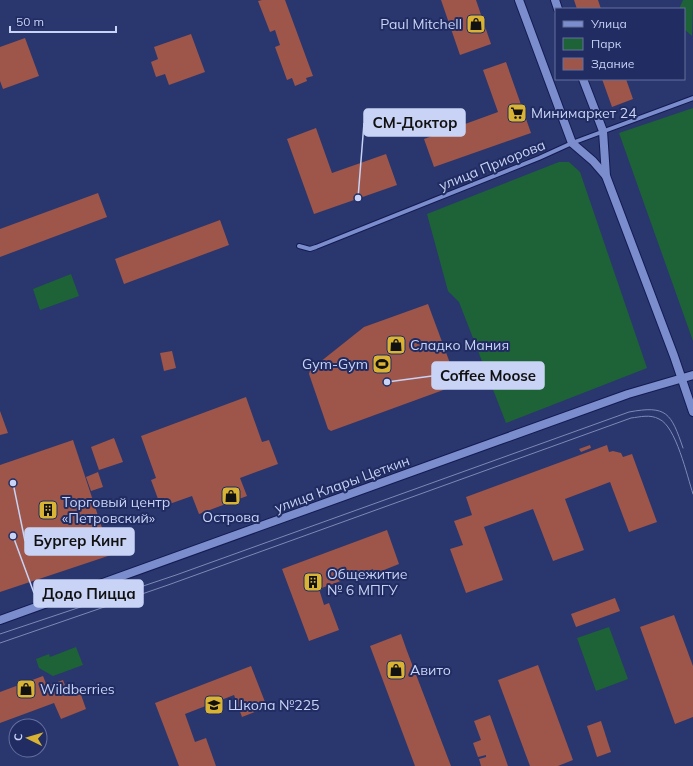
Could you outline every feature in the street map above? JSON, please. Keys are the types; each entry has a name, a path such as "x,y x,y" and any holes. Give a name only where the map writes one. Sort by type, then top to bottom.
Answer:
{"street":[{"path":"519,0 572,143 593,161 606,176"},
{"path":"583,80 603,131 606,176 674,356 693,412"},
{"name":"улица Приорова","path":"299,246 310,249 316,247 539,158 572,143 693,98"},
{"name":"улица Клары Цеткин","path":"0,620 621,397 681,380 693,375"}],"green space":[{"path":"683,0 693,0 692,36 685,30 685,8 679,8"},
{"path":"693,108 693,341 619,133"},
{"path":"559,162 569,162 580,172 647,368 506,423 459,302 448,291 427,214"},
{"path":"71,274 79,296 40,310 33,289"},
{"path":"609,627 628,679 596,691 577,638"},
{"path":"76,647 83,665 53,676 39,668 36,659 49,654 50,657"}],"building":[{"path":"285,0 313,76 306,78 307,81 295,86 292,78 287,80 275,47 280,45 275,30 270,32 258,1"},
{"path":"441,0 476,0 491,44 460,55"},
{"path":"574,0 598,0 601,8 577,8"},
{"path":"191,34 205,72 169,85 165,74 156,77 151,62 158,59 154,47"},
{"path":"25,38 39,76 3,89 0,81 0,47"},
{"path":"506,62 531,133 434,167 424,139 498,112 483,70"},
{"path":"602,80 626,80 633,99 612,107"},
{"path":"316,128 332,173 386,154 397,185 314,214 287,139"},
{"path":"98,193 107,217 0,257 0,229"},
{"path":"220,220 229,245 124,284 115,259"},
{"path":"428,304 457,385 331,431 328,429 309,374 310,370 364,327"},
{"path":"172,351 176,368 164,371 160,353"},
{"path":"246,397 262,442 269,440 278,464 240,478 247,496 199,514 192,496 161,507 151,480 156,478 141,436"},
{"path":"0,411 8,433 0,435"},
{"path":"114,438 123,462 99,470 91,447"},
{"name":"Торговый центр «Петровский»","path":"73,440 111,555 0,592 0,465"},
{"path":"590,445 591,448 581,452 579,449"},
{"path":"607,445 609,452 613,451 621,453 623,457 632,454 657,522 629,532 610,482 565,499 584,550 553,561 533,509 484,527 503,580 466,593 450,549 463,545 454,521 472,515 466,497"},
{"path":"98,472 103,487 91,491 86,477"},
{"name":"Общежитие № 6 МПГУ","path":"387,530 399,564 374,574 373,569 319,589 324,605 329,603 339,630 309,641 282,569"},
{"path":"615,598 620,611 576,627 571,614"},
{"path":"674,615 693,666 693,717 675,724 640,627"},
{"path":"401,634 451,766 415,766 370,646"},
{"path":"538,665 573,760 558,766 530,766 498,680"},
{"path":"251,666 267,707 242,717 234,695 185,714 195,742 206,738 216,766 179,766 155,703"},
{"path":"43,676 47,686 63,680 68,693 79,689 86,709 61,719 54,703 14,718 8,718 8,720 0,723 0,692"},
{"path":"490,715 508,766 481,766 479,759 486,757 486,755 478,757 473,743 481,740 474,721"},
{"path":"601,721 611,752 597,757 587,726"}],"tram line":[{"path":"0,634 176,575 629,412 652,410 660,411 666,414 671,419 683,448"},
{"path":"0,643 168,585 631,418 645,416 656,417 665,423 676,441 693,494"}],"place":[{"name":"Paul Mitchell","path":"476,24"},
{"name":"Минимаркет 24","path":"517,113"},
{"name":"СМ-Доктор","path":"358,198"},
{"name":"Сладко Мания","path":"396,345"},
{"name":"Gym-Gym","path":"382,364"},
{"name":"Coffee Moose","path":"387,382"},
{"name":"Бургер Кинг","path":"13,483"},
{"name":"Острова","path":"231,496"},
{"name":"Торговый центр «Петровский»","path":"48,510"},
{"name":"Додо Пицца","path":"13,536"},
{"name":"Общежитие № 6 МПГУ","path":"313,582"},
{"name":"Авито","path":"396,670"},
{"name":"Wildberries","path":"26,689"},
{"name":"Школа №225","path":"214,705"}]}
